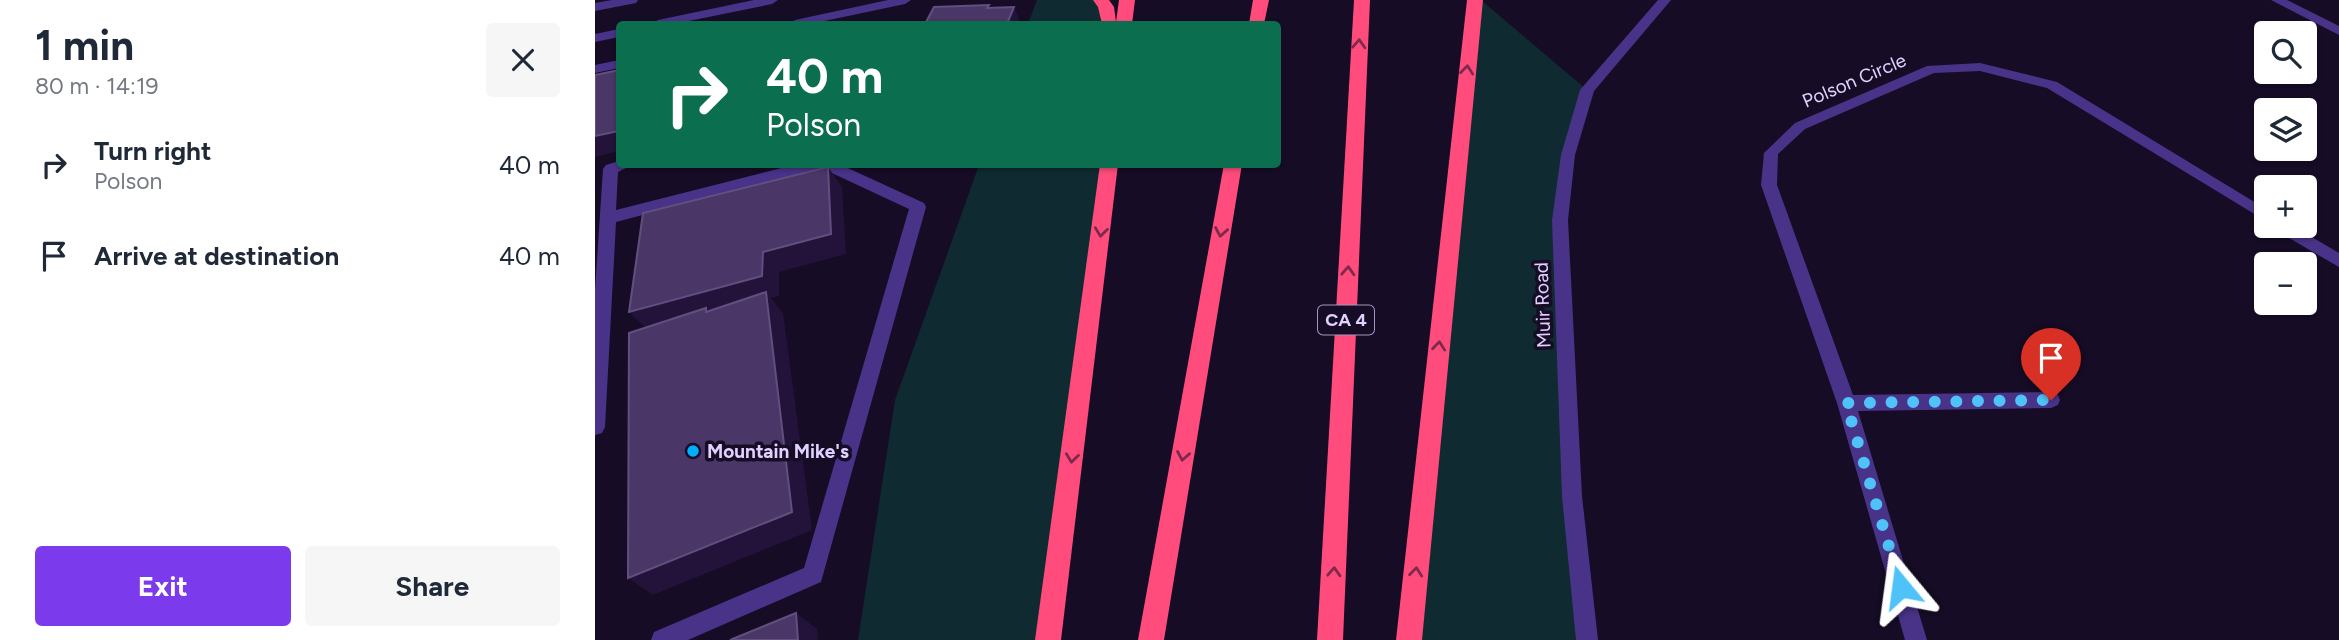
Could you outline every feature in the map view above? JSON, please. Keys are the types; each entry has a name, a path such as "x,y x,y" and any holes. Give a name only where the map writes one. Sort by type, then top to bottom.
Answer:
{"highway":[{"path":"1101,0 1106,6 1108,21"},
{"path":"1124,21 1127,0"},
{"path":"1258,21 1261,0"},
{"name":"CA 4","path":"1330,640 1361,0"},
{"path":"1409,640 1475,0"},
{"path":"1048,640 1108,168"},
{"path":"1151,640 1232,168"}],"street":[{"path":"595,7 632,0"},
{"path":"668,21 723,5 772,0"},
{"path":"809,21 905,0"},
{"name":"Muir Road","path":"1587,640 1571,496 1560,220 1569,155 1587,90 1665,0"},
{"path":"2277,0 2339,31"},
{"path":"595,38 616,34"},
{"path":"595,69 616,65"},
{"name":"Polson Circle","path":"1916,640 1846,403 1769,185 1771,153 1800,126 1932,69 1980,67 2052,85 2254,209"},
{"path":"595,427 611,169 616,167"},
{"path":"608,218 788,168"},
{"path":"662,640 813,575 918,207 834,168"},
{"path":"2301,238 2339,261"},
{"path":"1846,403 2051,400"}],"green space":[{"path":"1037,0 1101,0 1106,7 1108,21 1029,21"},
{"path":"1481,0 1587,90 1560,220 1587,640 1409,640"},
{"path":"978,168 1109,168 1048,640 858,640 895,400"}],"building":[{"path":"934,7 1014,7 1008,21 927,21"},
{"path":"616,71 616,132 595,136 595,75"},
{"path":"828,168 831,234 763,252 762,276 629,312 643,213"},
{"path":"766,292 792,512 628,578 629,333"},
{"path":"796,613 798,640 730,640"}],"place":[{"name":"Mountain Mike's","path":"693,451"}],"route":[{"path":"1901,587 1846,403 2051,400"}]}
